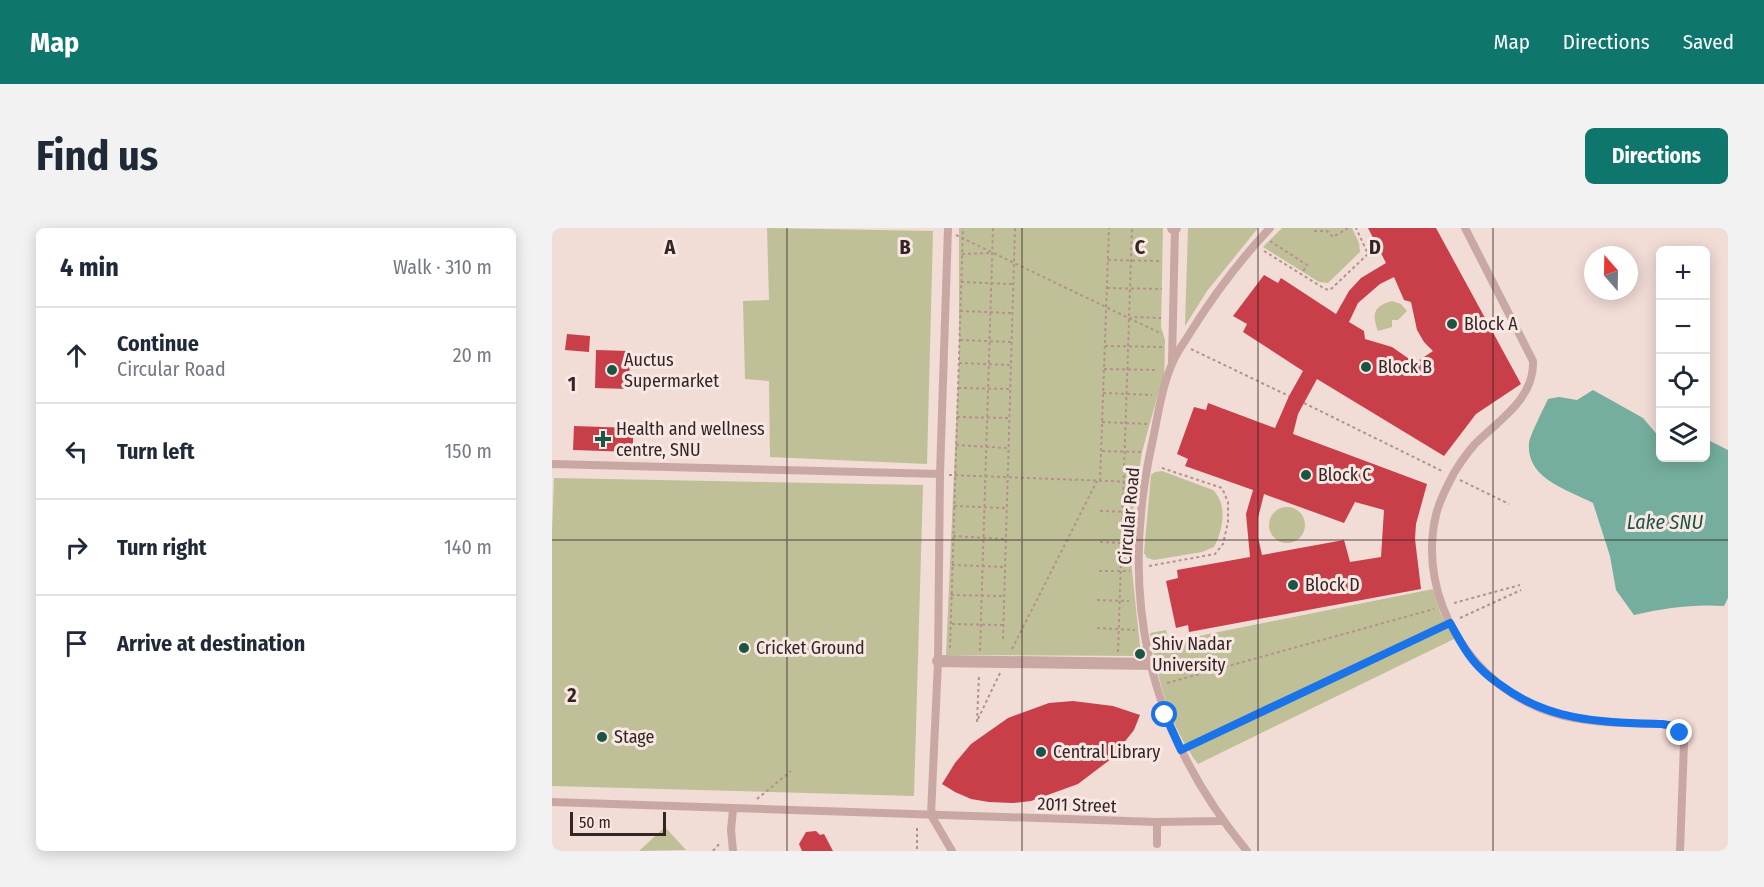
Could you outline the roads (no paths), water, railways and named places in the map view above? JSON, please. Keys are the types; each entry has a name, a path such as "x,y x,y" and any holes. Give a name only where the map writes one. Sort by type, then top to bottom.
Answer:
{"street":[{"path":"943,661 1151,664"}],"lane":[{"path":"1171,367 1174,228"},
{"name":"Circular Road","path":"1247,851 1223,821 1181,750 1165,715 1144,631 1137,553 1144,483 1171,367 1211,301 1269,228"},
{"path":"1465,228 1533,361 1534,371 1527,388 1515,406 1474,445 1453,476 1436,515 1433,542 1436,581 1443,606 1450,623 1472,660 1490,677 1529,703 1553,713 1585,720 1674,726 1684,743 1680,851"},
{"path":"948,230 940,474 943,661 931,814 952,851"},
{"path":"552,464 940,474"},
{"name":"2011 Street","path":"552,802 1157,822 1223,821"},
{"path":"733,808 731,830 733,851"},
{"path":"1157,822 1157,844"}],"water":[{"name":"Lake SNU","path":"1593,390 1643,418 1656,433 1656,462 1710,462 1710,441 1728,450 1728,598 1724,606 1679,607 1634,615 1616,590 1610,556 1593,503 1550,481 1534,466 1530,455 1529,443 1548,399 1559,397 1577,400"}],"place":[{"name":"Block A","path":"1452,324"},
{"name":"Block B","path":"1366,367"},
{"name":"Auctus Supermarket","path":"612,370"},
{"name":"Health and wellness centre, SNU","path":"603,439"},
{"name":"Block C","path":"1306,475"},
{"name":"Block D","path":"1293,585"},
{"name":"Cricket Ground","path":"744,648"},
{"name":"Shiv Nadar University","path":"1140,654"},
{"name":"Stage","path":"602,737"},
{"name":"Central Library","path":"1041,752"}]}
